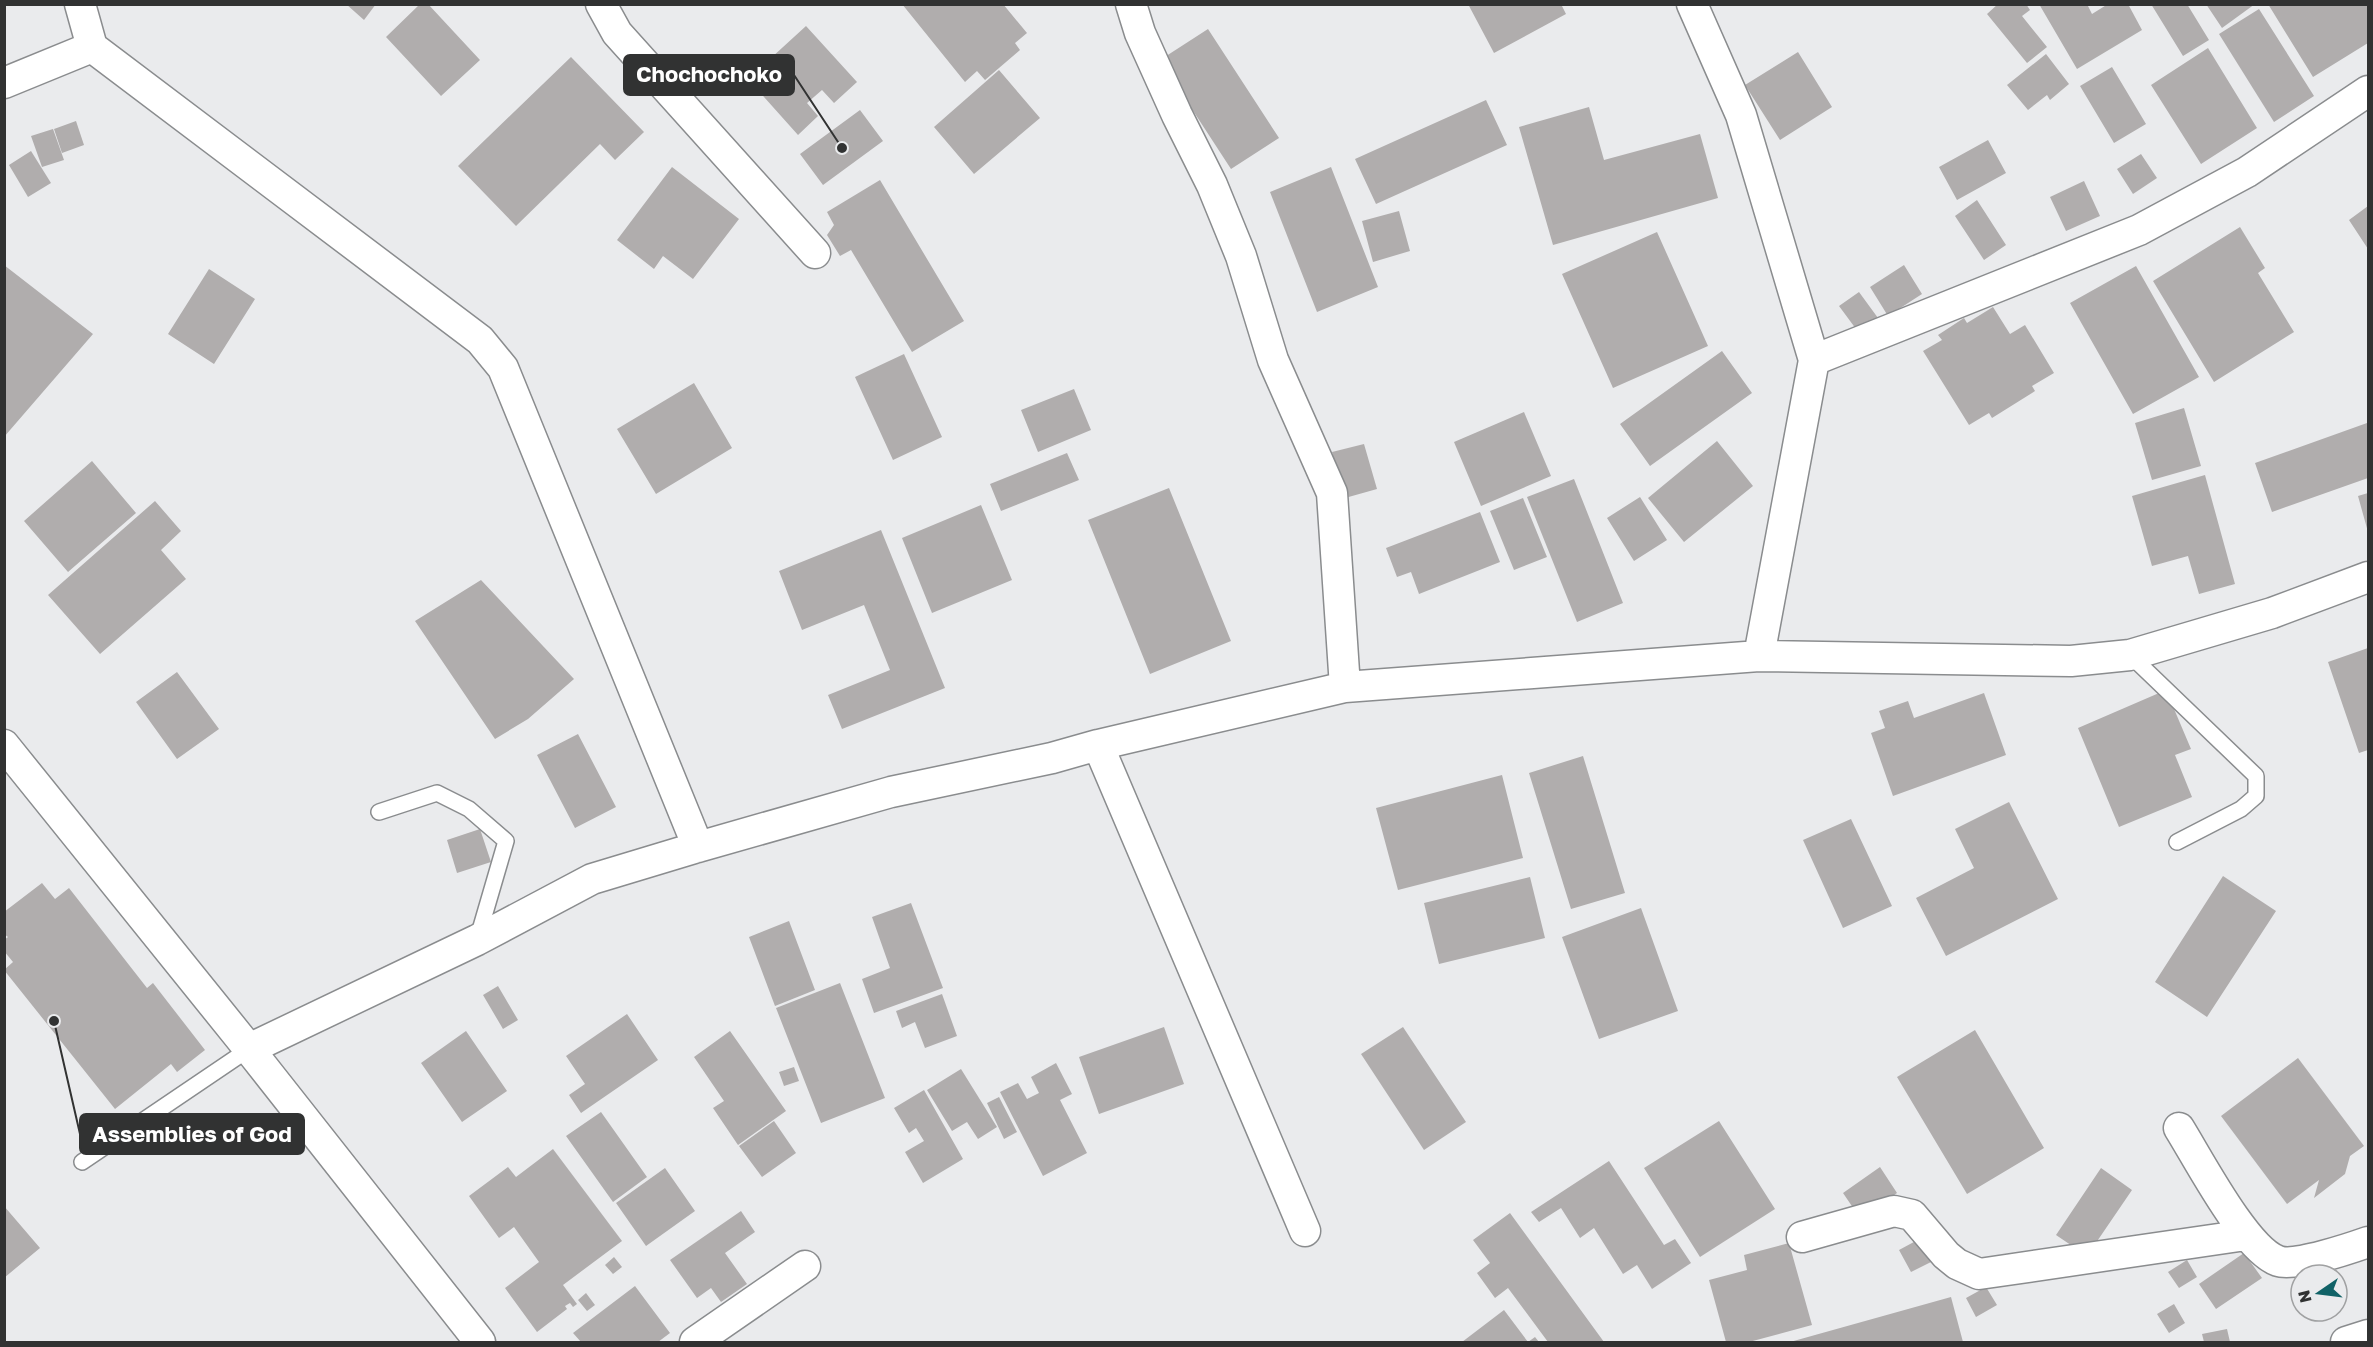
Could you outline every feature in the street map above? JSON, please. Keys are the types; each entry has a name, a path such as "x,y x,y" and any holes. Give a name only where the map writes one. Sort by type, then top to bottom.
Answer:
{"street":[{"path":"80,4 92,47 480,340 503,368 698,847"},
{"path":"601,4 617,33 815,253"},
{"path":"1131,4 1149,53 1212,185 1237,246 1273,360 1332,493 1346,687"},
{"path":"1692,4 1741,115 1814,360 1759,656"},
{"path":"4,83 92,47"},
{"path":"1814,360 2139,230 2247,172 2368,91"},
{"path":"249,1049 477,940 592,879 891,792 1052,758 1098,745 1346,687 1759,656 2071,661 2130,655 2272,613 2368,577"},
{"path":"4,745 249,1049 480,1342"},
{"path":"1098,745 1305,1231"},
{"path":"2179,1128 2246,1235 2263,1252 2279,1262 2297,1261 2368,1242"},
{"path":"1802,1237 1894,1211 1912,1215 1946,1255 1957,1264 1979,1274 2246,1235"},
{"path":"695,1342 805,1266"},
{"path":"2346,1342 2368,1335"}],"lane":[{"path":"2130,655 2256,776 2256,796 2241,809 2177,842"},
{"path":"380,812 437,793 469,809 506,841 477,940"},
{"path":"82,1162 249,1049"}],"building":[{"path":"346,4 376,4 364,20"},
{"path":"420,4 428,4 480,60 441,96 386,37"},
{"path":"902,4 1003,4 1027,33 1015,43 1020,50 985,80 977,71 965,82"},
{"path":"1468,4 1561,4 1566,14 1494,53"},
{"path":"1998,4 2026,4 2030,10 2022,16 2047,47 2027,63 1987,14"},
{"path":"2039,4 2087,4 2092,14 2108,4 2128,4 2142,30 2077,69"},
{"path":"2151,4 2187,4 2209,40 2183,56"},
{"path":"2206,4 2255,4 2222,28"},
{"path":"2268,4 2368,4 2368,43 2313,77"},
{"path":"2259,9 2314,96 2274,122 2219,34"},
{"path":"806,26 857,82 834,103 822,90 807,103 818,116 798,135 748,79"},
{"path":"1208,29 1279,138 1231,169 1160,60"},
{"path":"2208,48 2257,128 2201,164 2151,85"},
{"path":"1798,52 1832,107 1780,140 1745,85"},
{"path":"2046,54 2069,84 2050,100 2047,95 2028,110 2007,85"},
{"path":"571,57 644,132 615,160 600,144 516,226 458,166"},
{"path":"2112,67 2146,124 2114,143 2080,86"},
{"path":"999,70 1040,118 974,174 934,127"},
{"path":"1486,100 1507,145 1376,204 1355,159"},
{"path":"1589,107 1604,160 1700,134 1718,198 1553,245 1519,127"},
{"path":"860,110 883,141 823,185 800,154"},
{"path":"76,121 84,145 62,153 54,129"},
{"path":"53,129 64,160 42,167 31,136"},
{"path":"1988,140 2006,173 1957,200 1939,167"},
{"path":"31,151 51,183 28,197 9,165"},
{"path":"2141,154 2157,178 2133,194 2117,169"},
{"path":"672,167 739,219 693,279 663,256 654,269 617,240"},
{"path":"1331,167 1378,287 1317,312 1270,192"},
{"path":"880,180 964,321 912,352 851,250 840,256 827,235 834,225 827,212"},
{"path":"2084,181 2100,216 2066,231 2050,197"},
{"path":"1977,200 2006,245 1984,260 1955,216"},
{"path":"2368,206 2368,249 2349,220"},
{"path":"1399,211 1410,251 1373,262 1362,221"},
{"path":"2240,227 2265,268 2258,273 2294,332 2214,382 2153,281"},
{"path":"1657,232 1708,346 1613,388 1562,274"},
{"path":"4,265 93,334 4,437"},
{"path":"1904,265 1922,294 1888,316 1870,287"},
{"path":"2136,266 2199,377 2133,414 2070,303"},
{"path":"209,269 255,299 214,364 168,334"},
{"path":"1859,292 1878,318 1859,333 1839,306"},
{"path":"1993,307 2010,334 2025,325 2054,373 2032,386 2035,391 1992,418 1989,413 1969,425 1923,351 1942,340 1938,335 1964,318 1967,323"},
{"path":"1722,351 1752,393 1650,466 1620,424"},
{"path":"904,354 942,437 893,460 855,377"},
{"path":"694,383 732,448 656,494 617,429"},
{"path":"1074,389 1091,430 1038,452 1021,410"},
{"path":"2184,408 2201,466 2152,480 2135,423"},
{"path":"1524,412 1551,476 1481,506 1454,442"},
{"path":"2367,423 2368,478 2272,512 2255,463"},
{"path":"1717,441 1753,486 1684,542 1648,498"},
{"path":"1364,444 1377,489 1345,498 1332,452"},
{"path":"1067,453 1079,480 1001,511 990,484"},
{"path":"92,461 136,513 68,572 24,521"},
{"path":"2205,475 2235,584 2199,594 2188,556 2152,566 2132,496"},
{"path":"1574,479 1623,603 1577,622 1527,497"},
{"path":"1169,488 1231,641 1150,674 1088,520"},
{"path":"2368,493 2368,532 2358,496"},
{"path":"1640,497 1667,540 1634,561 1607,518"},
{"path":"1523,498 1547,557 1514,570 1490,511"},
{"path":"155,501 181,531 161,550 186,579 100,654 48,595"},
{"path":"981,505 1012,580 932,613 902,538"},
{"path":"1480,512 1500,562 1419,594 1411,572 1397,577 1386,548"},
{"path":"881,530 945,688 842,729 828,695 890,670 864,605 802,630 779,571"},
{"path":"481,580 574,679 528,719 495,739 415,621"},
{"path":"2368,648 2368,750 2359,753 2328,662"},
{"path":"177,672 219,729 177,759 136,702"},
{"path":"2166,690 2191,749 2175,755 2192,797 2119,827 2078,728"},
{"path":"1984,693 2006,755 1893,796 1871,733 1885,728 1879,711 1908,701 1914,718"},
{"path":"578,734 616,807 575,828 537,755"},
{"path":"1583,756 1625,893 1571,909 1529,773"},
{"path":"1502,775 1523,858 1398,890 1376,808"},
{"path":"2009,802 2058,899 1946,956 1916,898 1974,868 1955,829"},
{"path":"1851,819 1892,906 1843,928 1803,840"},
{"path":"480,829 491,862 457,873 447,840"},
{"path":"2223,876 2276,911 2207,1017 2155,982"},
{"path":"1530,877 1545,938 1439,964 1424,903"},
{"path":"42,883 55,899 69,888 147,988 153,983 205,1050 177,1072 171,1064 115,1109 4,970 13,962 4,951 4,940 8,937 4,934 4,912"},
{"path":"911,903 943,988 874,1013 862,979 890,968 872,917"},
{"path":"1641,908 1678,1011 1599,1039 1562,937"},
{"path":"789,921 815,990 775,1006 749,937"},
{"path":"840,983 885,1098 821,1123 776,1008"},
{"path":"498,986 518,1020 503,1029 483,995"},
{"path":"942,994 957,1036 925,1048 915,1022 902,1028 896,1011"},
{"path":"627,1014 658,1060 581,1113 569,1095 585,1084 566,1056"},
{"path":"1164,1027 1184,1084 1099,1114 1079,1057"},
{"path":"1403,1027 1466,1122 1424,1150 1361,1054"},
{"path":"1975,1030 2044,1148 1967,1194 1897,1077"},
{"path":"466,1031 507,1091 462,1122 421,1063"},
{"path":"730,1031 786,1111 738,1145 713,1108 724,1101 694,1057"},
{"path":"2298,1058 2364,1146 2350,1156 2345,1174 2314,1198 2319,1180 2287,1204 2221,1116"},
{"path":"1056,1063 1072,1094 1060,1100 1087,1153 1043,1176 1000,1092 1018,1083 1027,1099 1039,1093 1031,1077"},
{"path":"794,1067 799,1081 784,1086 779,1072"},
{"path":"961,1069 997,1127 978,1139 967,1122 952,1131 927,1090"},
{"path":"924,1090 963,1159 923,1183 905,1152 924,1141 916,1128 909,1133 894,1108"},
{"path":"999,1097 1017,1132 1004,1139 987,1103"},
{"path":"601,1112 647,1177 613,1202 566,1136"},
{"path":"774,1121 796,1153 762,1177 739,1146"},
{"path":"1719,1121 1775,1209 1700,1257 1644,1168"},
{"path":"553,1149 622,1241 563,1285 577,1304 573,1307 570,1303 565,1306 567,1309 537,1332 505,1288 539,1262 514,1227 499,1238 469,1196 508,1167 516,1177"},
{"path":"1609,1161 1664,1245 1675,1239 1691,1263 1652,1289 1637,1265 1623,1274 1594,1228 1580,1238 1561,1208 1539,1222 1531,1212"},
{"path":"1880,1167 1897,1193 1860,1218 1843,1193"},
{"path":"665,1168 695,1211 646,1246 616,1203"},
{"path":"2101,1168 2132,1190 2087,1256 2056,1235"},
{"path":"4,1206 40,1248 4,1278"},
{"path":"741,1211 755,1232 725,1253 747,1284 721,1302 711,1288 697,1298 670,1260"},
{"path":"1510,1213 1604,1342 1548,1342 1508,1288 1495,1298 1477,1273 1490,1263 1473,1240"},
{"path":"1925,1236 1937,1259 1911,1272 1899,1250"},
{"path":"1789,1243 1812,1325 1749,1342 1726,1342 1709,1280 1747,1270 1744,1255"},
{"path":"2244,1253 2262,1278 2216,1309 2199,1284"},
{"path":"614,1257 622,1267 613,1274 605,1265"},
{"path":"2187,1260 2197,1277 2179,1288 2168,1272"},
{"path":"635,1286 670,1333 658,1342 581,1342 573,1333"},
{"path":"1986,1287 1997,1305 1976,1317 1966,1298"},
{"path":"586,1293 595,1305 587,1311 578,1300"},
{"path":"1951,1297 1963,1342 1790,1342"},
{"path":"2174,1304 2185,1323 2169,1333 2157,1314"},
{"path":"1504,1310 1528,1342 1462,1342"},
{"path":"2227,1329 2230,1342 2204,1342 2202,1334"},
{"path":"1535,1337 1539,1342 1528,1342"}],"place":[{"name":"Chochochoko","path":"842,148"},
{"name":"Assemblies of God","path":"54,1021"}]}
